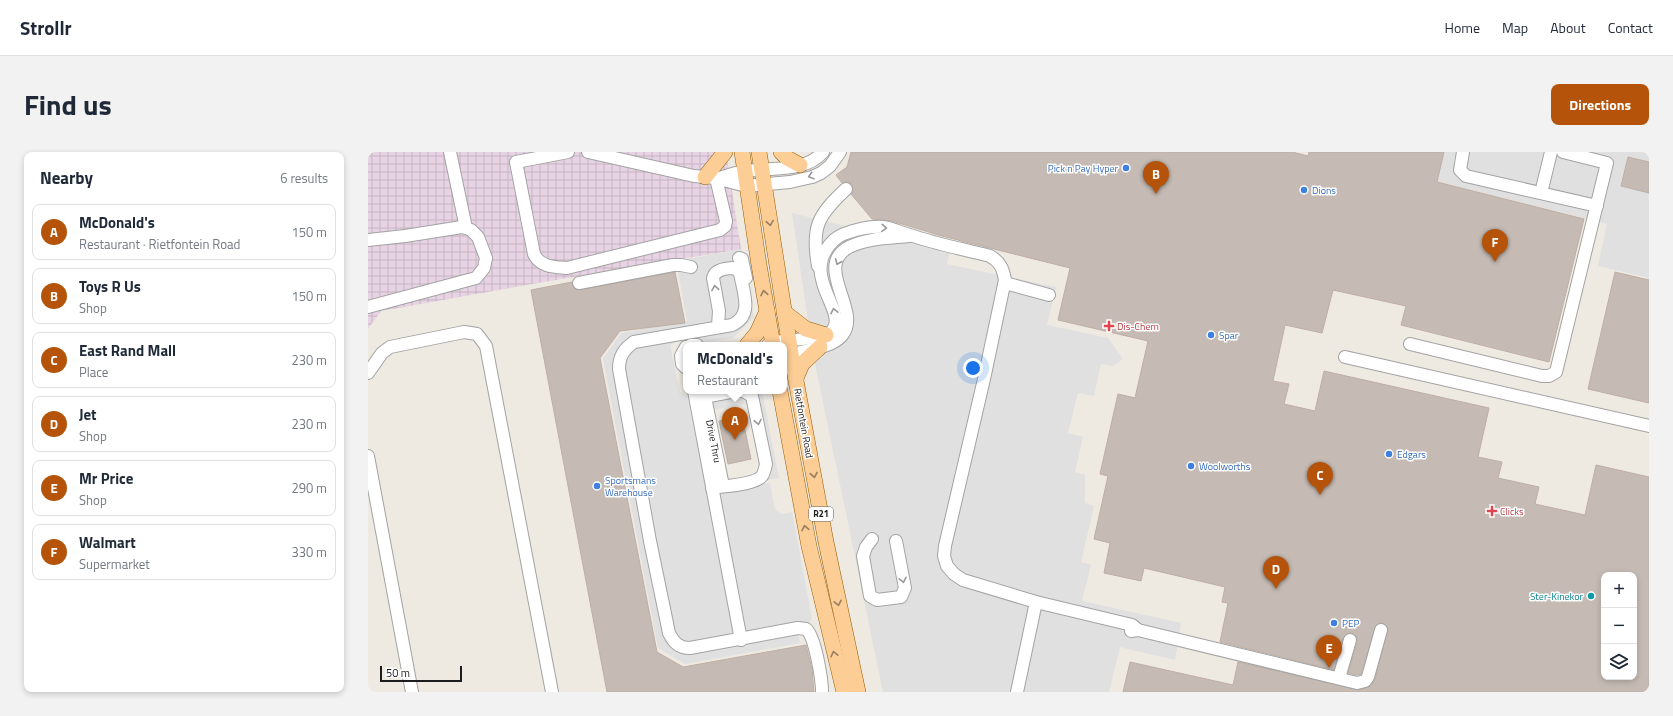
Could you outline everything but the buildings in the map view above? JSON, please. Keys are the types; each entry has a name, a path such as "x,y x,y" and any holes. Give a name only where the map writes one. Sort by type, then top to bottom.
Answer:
{"main road":[{"path":"711,178 725,152"},
{"path":"742,152 771,342"},
{"name":"Rietfontein Road","path":"759,152 763,169 764,185 784,312 788,350 796,378 826,542 858,692"},
{"path":"781,152 787,158 800,165"},
{"path":"749,342 756,333 767,311"},
{"path":"784,312 823,341 802,364 796,378"},
{"name":"Rietfontein Road","path":"781,394 809,546 844,692"},
{"path":"853,673 871,692"}],"street":[{"path":"450,152 466,228"},
{"path":"568,152 518,157 534,254 539,261 555,267 567,268 720,230 725,226 726,221 711,178"},
{"path":"588,152 746,186 790,182 816,175 830,166 840,152"},
{"path":"711,178 744,171 792,167 810,162 823,152"},
{"path":"1463,152 1460,166 1462,174 1597,206"},
{"path":"1541,193 1551,152"},
{"path":"1410,344 1542,376 1554,374 1558,367 1606,163 1563,152"},
{"path":"823,341 833,328 835,314 820,275 815,247 817,226 830,205 846,189"},
{"path":"368,240 462,227 472,230 478,237 486,258 484,268 476,278 368,307"},
{"path":"820,275 820,268 824,254 834,240 841,235 850,232 882,227 910,236 990,256 998,262 1004,271 1005,283 945,546 944,556 947,566 954,574 963,580 1036,602 1110,620 1117,628 1130,631 1138,630 1357,683 1365,681 1368,677 1381,630"},
{"path":"788,350 823,341 834,342 843,335 846,326 846,317 835,266 842,254 849,248 868,241 910,236"},
{"path":"739,258 743,261 751,304 745,314 737,322 634,342 624,350 619,361 619,369 650,541 669,633 672,640 678,646 685,648 741,640 798,628 806,629 811,634 822,692"},
{"path":"580,283 673,265 690,267"},
{"path":"718,326 719,310 713,278 714,274 718,271 735,268 740,273 746,309 745,314"},
{"path":"1005,283 1049,295"},
{"path":"689,331 691,342"},
{"path":"368,373 382,353 390,347 464,332 477,334 483,341 489,361 552,692"},
{"path":"683,352 681,356 683,365"},
{"path":"1345,357 1649,426"},
{"path":"718,487 751,482 758,479 764,471 766,464 752,396 750,394"},
{"name":"Drive Thru","path":"698,395 718,487 741,640"},
{"path":"368,456 412,692"},
{"path":"872,539 866,547 863,556 870,596 877,600 901,597 904,592 905,588 896,541"},
{"path":"1017,692 1036,602"},
{"path":"1339,678 1350,640"}],"shaded area":[{"path":"368,152 726,152 741,249 381,311 368,329"},
{"path":"1444,152 1649,152 1649,278 1598,266 1607,224 1437,182"},
{"path":"792,213 950,252 947,264 1056,287 1047,325 1108,338 1123,359 1113,366 1101,364 1094,396 1078,393 1068,433 1083,437 1075,472 1085,475 1085,503 1094,506 1081,562 1091,565 1082,601 1181,623 1175,660 1120,647 1109,692 883,692 813,354"},
{"path":"741,249 754,317 733,338 709,342 676,342 670,345 680,392 687,395 707,495 770,483 775,510 782,514 792,512 812,619 798,634 800,643 685,664 658,648 603,359 621,333 687,321 676,261"},
{"path":"702,394 763,394 779,478 767,480 753,403 705,411"}],"place":[{"name":"Pick n Pay Hyper","path":"1126,168"},
{"name":"Dions","path":"1304,190"},
{"name":"Toys R Us","path":"1156,194"},
{"name":"Walmart","path":"1495,262"},
{"name":"Dis-Chem","path":"1109,326"},
{"name":"Spar","path":"1211,335"},
{"name":"McDonald's","path":"735,440"},
{"name":"Edgars","path":"1389,454"},
{"name":"Woolworths","path":"1191,466"},
{"name":"Sportsmans Warehouse","path":"597,486"},
{"name":"East Rand Mall","path":"1320,495"},
{"name":"Clicks","path":"1492,511"},
{"name":"Jet","path":"1276,589"},
{"name":"Ster-Kinekor","path":"1591,596"},
{"name":"PEP","path":"1334,623"},
{"name":"Mr Price","path":"1329,668"}]}
